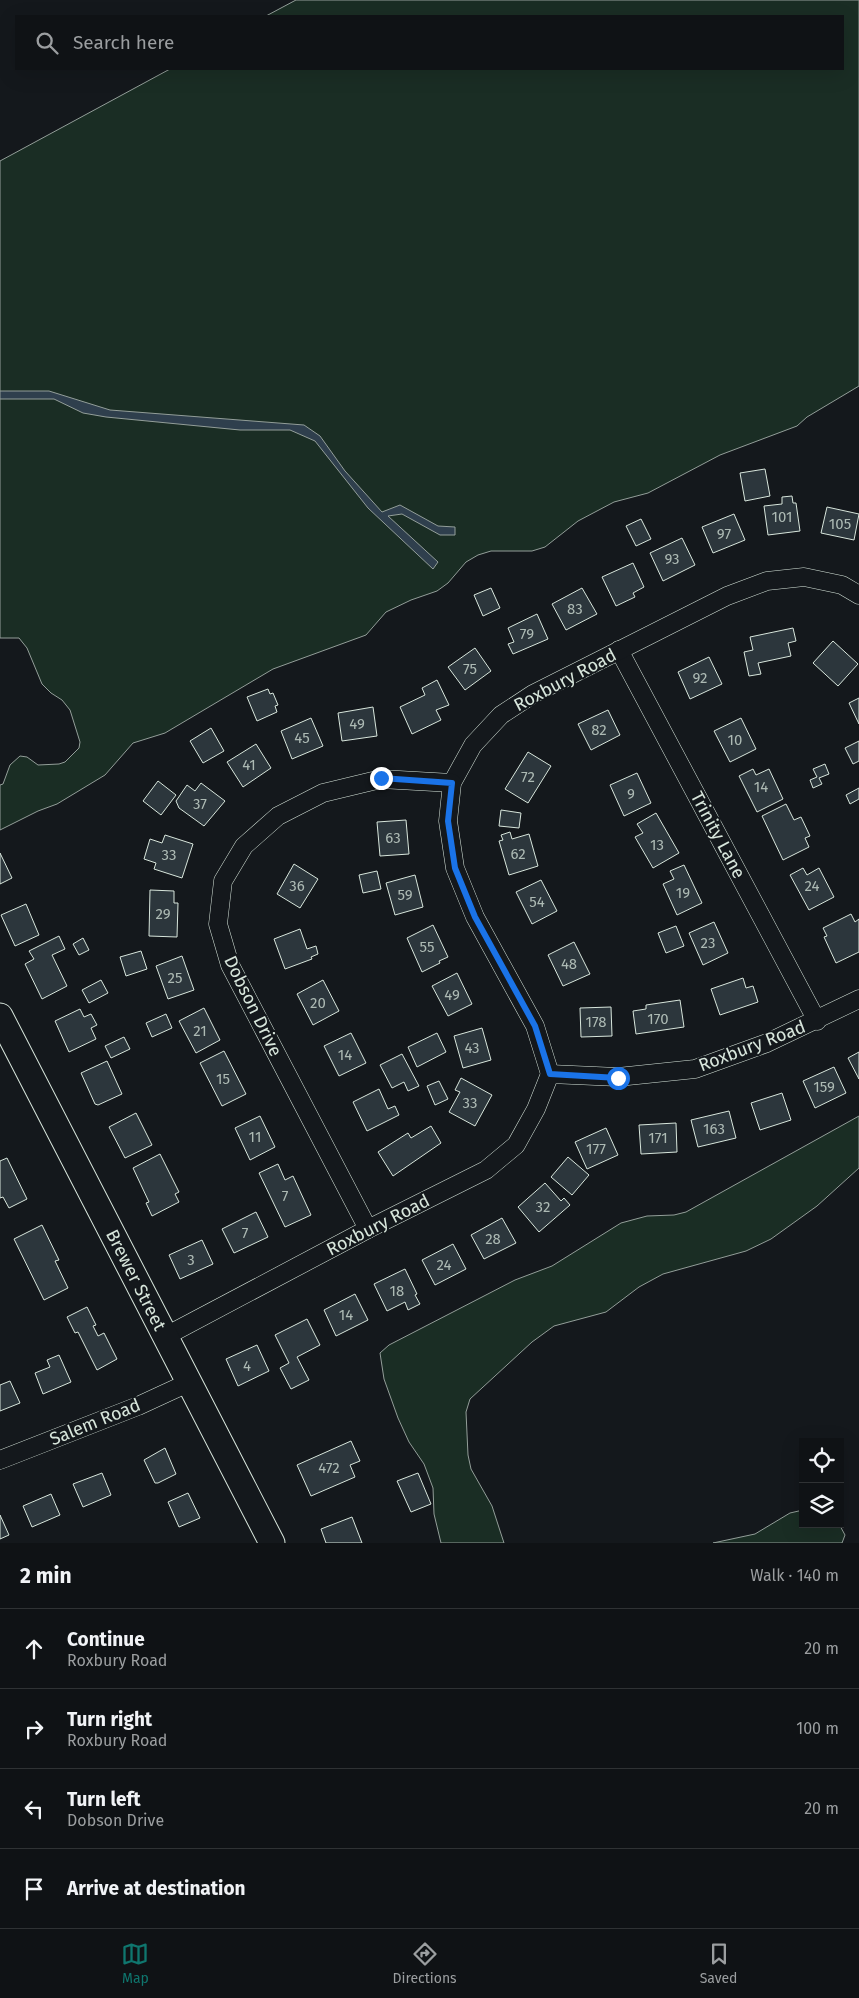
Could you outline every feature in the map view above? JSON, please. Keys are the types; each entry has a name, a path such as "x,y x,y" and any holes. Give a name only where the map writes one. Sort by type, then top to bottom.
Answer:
{"main road":[{"name":"Brewer Street","path":"0,1016 272,1543"}],"street":[{"name":"Roxbury Road","path":"166,1336 368,1229 486,1170 516,1145 536,1109 550,1074 535,1026 475,917 455,868 448,821 452,783 474,745 501,715 533,694 619,650 727,596 767,581 804,577 842,584 859,595"},
{"name":"Trinity Lane","path":"619,650 817,1021"},
{"name":"Dobson Drive","path":"368,1229 230,965 218,924 223,881 244,846 278,816 323,793 381,778 452,783"},
{"name":"Roxbury Road","path":"550,1074 618,1078 695,1069 767,1043 817,1021 859,999"},
{"name":"Salem Road","path":"0,1460 138,1406 190,1382"}],"green space":[{"path":"296,0 859,0 859,386 807,417 797,426 720,455 648,493 614,502 578,521 545,547 532,551 491,551 478,555 466,562 448,583 437,591 411,600 386,612 366,635 273,669 165,733 133,743 105,775 57,804 38,811 0,830 0,785 3,784 10,765 20,756 27,757 38,765 59,764 65,762 79,748 80,742 70,710 62,700 42,684 27,648 19,638 0,638 0,161 168,70 844,70 844,15 268,15"},
{"path":"859,1116 859,1168 817,1206 771,1239 746,1251 663,1274 639,1287 606,1312 554,1326 532,1342 470,1399 466,1412 468,1455 471,1469 492,1506 504,1543 441,1543 434,1514 433,1488 424,1464 409,1442 398,1418 384,1379 380,1353 389,1345 515,1280 552,1266 621,1223 647,1216 674,1215 686,1212"},
{"path":"799,1511 799,1528 841,1528 845,1535 842,1543 713,1543 755,1534 790,1513"}],"water":[{"path":"0,391 49,391 110,410 304,425 320,436 345,471 382,512 400,505 438,526 455,527 455,535 440,535 402,514 388,516 438,562 433,569 368,508 315,441 290,430 240,430 106,417 83,413 54,399 0,399"}],"building":[{"path":"765,469 770,496 745,501 740,473"},
{"path":"792,496 793,503 796,503 800,531 768,535 764,506 782,504 782,497"},
{"path":"827,507 859,514 854,540 821,533"},
{"path":"734,514 745,540 713,553 702,527"},
{"path":"641,519 651,539 636,546 626,526"},
{"path":"682,538 695,565 663,581 650,553"},
{"path":"633,563 644,587 633,593 635,597 616,606 602,577"},
{"path":"491,588 500,608 483,616 474,595"},
{"path":"582,588 597,614 566,630 552,604"},
{"path":"537,614 548,639 513,654 508,644 514,642 508,628"},
{"path":"793,628 796,641 788,643 791,656 758,663 761,674 749,676 744,652 753,650 750,637"},
{"path":"833,641 858,664 838,686 813,663"},
{"path":"475,648 491,671 465,690 448,667"},
{"path":"709,657 722,684 690,699 678,672"},
{"path":"437,680 449,705 436,710 441,720 412,734 400,707 425,695 422,688"},
{"path":"268,689 270,694 273,693 278,705 275,706 277,712 257,721 247,697"},
{"path":"859,698 859,724 849,703"},
{"path":"373,707 377,736 342,741 338,713"},
{"path":"608,710 620,735 591,750 578,724"},
{"path":"311,718 323,746 292,759 281,731"},
{"path":"741,718 756,749 730,762 714,731"},
{"path":"211,728 224,751 203,763 190,741"},
{"path":"859,741 859,761 853,764 845,748"},
{"path":"256,744 271,768 243,787 227,762"},
{"path":"528,752 551,766 528,803 505,789"},
{"path":"825,764 829,774 819,778 822,784 813,788 810,780 817,777 813,769"},
{"path":"753,769 756,775 769,769 783,799 757,812 739,776"},
{"path":"637,773 651,803 624,816 610,785"},
{"path":"158,781 176,795 161,815 143,801"},
{"path":"201,783 225,801 204,826 179,808 176,801 187,785 195,791"},
{"path":"859,788 859,799 850,804 846,795"},
{"path":"786,804 794,820 801,817 810,836 805,838 809,847 783,860 762,816"},
{"path":"501,810 521,813 519,828 499,826"},
{"path":"656,813 679,853 653,868 635,837 643,833 637,824"},
{"path":"406,820 409,854 380,856 377,822"},
{"path":"510,832 512,839 529,834 538,866 509,875 499,841 503,840 501,835"},
{"path":"165,835 193,844 182,878 154,869 156,863 144,859 150,839 162,843"},
{"path":"0,853 12,878 0,884"},
{"path":"294,864 318,879 300,908 277,894"},
{"path":"684,865 702,903 677,915 663,884 674,879 670,871"},
{"path":"803,868 807,875 819,868 834,897 809,910 790,875"},
{"path":"377,871 381,889 363,893 359,875"},
{"path":"415,875 423,907 395,915 386,883"},
{"path":"541,880 557,911 532,924 516,892"},
{"path":"150,890 174,891 174,903 178,903 177,937 149,936"},
{"path":"26,904 39,935 15,946 1,915"},
{"path":"851,914 855,922 859,919 859,952 836,963 824,937 827,936 823,928"},
{"path":"714,922 728,953 703,965 689,933"},
{"path":"433,925 448,957 422,972 407,938"},
{"path":"676,926 684,946 666,953 658,933"},
{"path":"300,929 307,949 316,946 318,954 311,957 312,959 285,969 274,939"},
{"path":"59,936 65,949 52,955 67,986 42,999 25,964 34,959 29,951"},
{"path":"83,938 89,950 79,955 73,944"},
{"path":"574,942 590,974 563,986 548,955"},
{"path":"141,951 147,969 126,976 120,957"},
{"path":"182,956 194,990 168,999 156,966"},
{"path":"457,973 472,1004 448,1016 432,986"},
{"path":"743,978 746,988 753,986 758,1002 720,1015 711,989"},
{"path":"101,980 108,993 89,1003 82,990"},
{"path":"323,980 339,1011 313,1025 297,994"},
{"path":"680,1000 684,1027 636,1034 633,1011 646,1009 646,1005"},
{"path":"611,1007 612,1036 581,1037 580,1008"},
{"path":"204,1008 220,1040 196,1053 179,1021"},
{"path":"80,1009 84,1017 91,1014 97,1025 91,1028 96,1039 69,1052 55,1021"},
{"path":"166,1014 172,1028 152,1037 146,1023"},
{"path":"482,1028 491,1060 463,1068 454,1036"},
{"path":"351,1033 366,1063 339,1076 324,1046"},
{"path":"437,1033 446,1052 417,1067 408,1047"},
{"path":"124,1037 130,1049 111,1058 105,1046"},
{"path":"224,1051 246,1094 222,1106 200,1063"},
{"path":"859,1052 859,1079 848,1058"},
{"path":"402,1054 419,1086 408,1091 404,1082 392,1088 380,1065"},
{"path":"107,1061 122,1094 98,1105 95,1104 81,1073"},
{"path":"834,1067 846,1093 815,1108 803,1081"},
{"path":"461,1078 492,1095 475,1126 449,1112 460,1092 455,1090"},
{"path":"439,1081 448,1099 435,1105 427,1086"},
{"path":"379,1089 388,1109 395,1106 399,1115 367,1131 353,1102"},
{"path":"782,1093 791,1120 760,1130 751,1103"},
{"path":"729,1111 736,1138 698,1147 691,1120"},
{"path":"136,1113 152,1145 125,1158 109,1127"},
{"path":"260,1116 275,1147 250,1160 235,1128"},
{"path":"676,1123 677,1152 641,1154 639,1125"},
{"path":"431,1126 441,1143 393,1176 378,1152 408,1133 411,1138"},
{"path":"606,1128 618,1155 587,1169 575,1142"},
{"path":"160,1154 179,1192 175,1194 179,1202 152,1216 146,1203 149,1202 133,1168"},
{"path":"568,1157 589,1175 572,1195 551,1177"},
{"path":"7,1158 27,1199 9,1208 3,1197 0,1198 0,1161"},
{"path":"278,1164 285,1180 293,1176 311,1215 285,1227 259,1173"},
{"path":"545,1183 561,1201 564,1198 570,1205 539,1232 518,1207"},
{"path":"256,1212 268,1237 234,1253 222,1229"},
{"path":"502,1218 516,1243 484,1259 471,1235"},
{"path":"42,1225 59,1260 55,1261 68,1288 44,1300 14,1239"},
{"path":"202,1240 213,1264 180,1279 169,1255"},
{"path":"453,1244 466,1269 435,1285 422,1260"},
{"path":"405,1269 420,1304 408,1310 405,1302 387,1311 374,1284"},
{"path":"355,1294 368,1320 336,1336 324,1310"},
{"path":"87,1307 96,1325 93,1326 98,1336 104,1333 117,1359 97,1370 78,1332 75,1333 67,1317"},
{"path":"307,1319 320,1345 297,1357 309,1380 291,1389 280,1368 289,1363 275,1335"},
{"path":"257,1345 269,1371 238,1386 226,1359"},
{"path":"59,1355 71,1382 43,1394 35,1373 50,1367 47,1360"},
{"path":"10,1381 20,1403 0,1411 0,1385"},
{"path":"351,1441 360,1461 350,1465 355,1477 311,1496 297,1465"},
{"path":"165,1448 176,1474 155,1483 144,1460"},
{"path":"102,1473 111,1495 83,1507 73,1484"},
{"path":"418,1473 431,1504 411,1512 397,1481"},
{"path":"188,1493 200,1518 179,1527 168,1502"},
{"path":"51,1494 60,1515 32,1527 23,1506"},
{"path":"0,1515 9,1535 0,1539"},
{"path":"352,1517 362,1543 326,1543 321,1529"}],"route":[{"path":"381,778 452,783 448,821 455,868 475,917 535,1026 550,1074 618,1078"}]}
